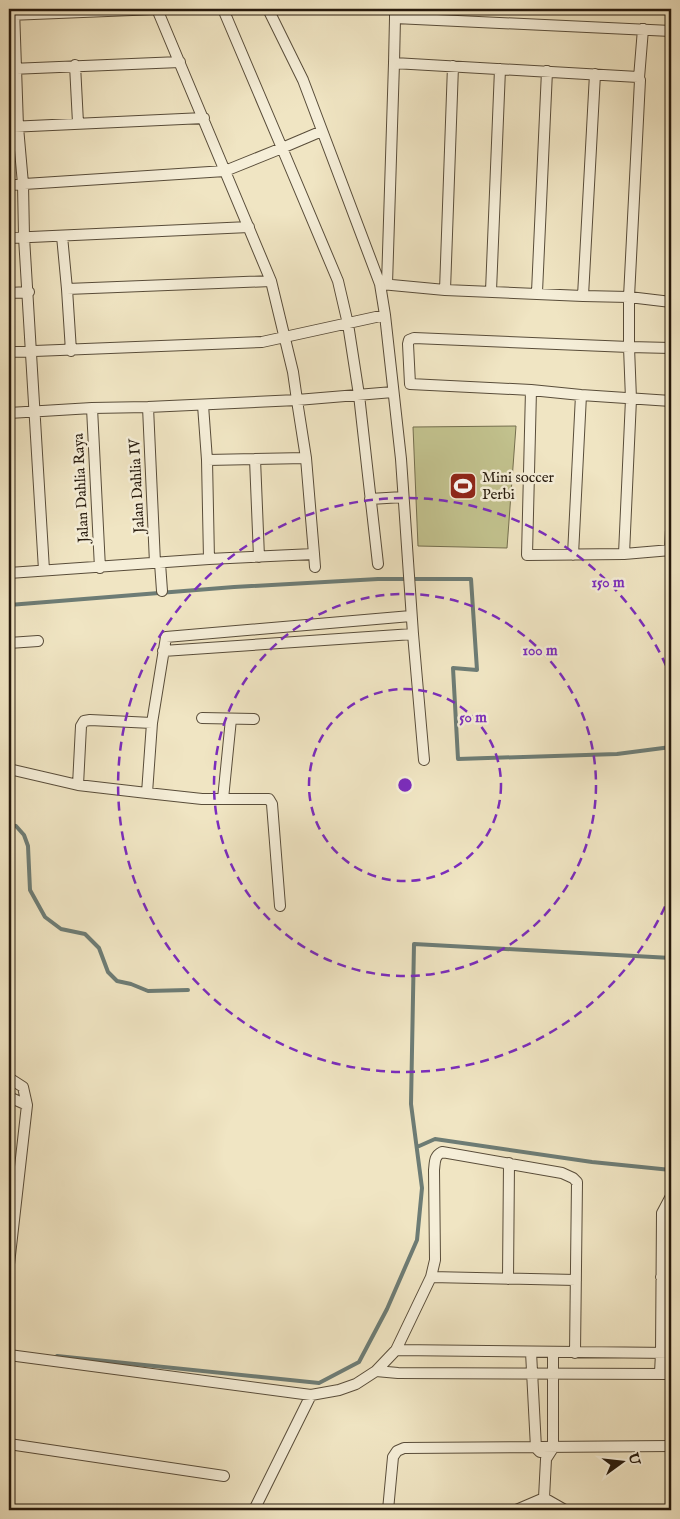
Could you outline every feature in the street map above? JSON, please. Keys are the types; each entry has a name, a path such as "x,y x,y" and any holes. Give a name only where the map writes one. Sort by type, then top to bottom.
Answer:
{"street":[{"path":"44,570 29,292 24,237 23,184 13,127 12,13 157,9 271,281 298,400 306,458 315,567"},
{"path":"223,9 286,147 338,281 348,324 359,395 378,564"},
{"path":"268,9 303,80 318,133 384,284"},
{"path":"424,760 411,616 401,459 385,315 384,284 395,13 671,31"},
{"path":"624,554 631,399 628,347 629,297 642,29"},
{"path":"12,68 180,62"},
{"path":"394,63 639,78"},
{"path":"75,65 78,123"},
{"path":"445,290 454,66"},
{"path":"491,291 500,69"},
{"path":"537,292 546,71"},
{"path":"583,296 595,74"},
{"path":"13,127 204,118"},
{"path":"9,185 225,171 318,133"},
{"path":"9,238 249,227"},
{"path":"62,236 68,289 71,351"},
{"path":"68,289 271,281"},
{"path":"384,284 445,290 629,297 671,302"},
{"path":"9,294 29,292"},
{"path":"9,352 237,344 285,338 385,315"},
{"path":"671,348 414,338 409,340 410,384 531,390 671,401"},
{"path":"531,390 527,555 573,556 671,550 671,530"},
{"path":"9,413 298,400 394,392"},
{"path":"573,556 581,395"},
{"path":"203,405 207,460 209,559"},
{"name":"Jalan Dahlia IV","path":"148,407 158,563 162,591"},
{"name":"Jalan Dahlia Raya","path":"92,408 100,568"},
{"path":"207,460 306,458"},
{"path":"255,459 259,557"},
{"path":"370,499 403,497"},
{"path":"9,573 209,559 314,554"},
{"path":"147,794 152,723 164,639 167,636 411,616"},
{"path":"163,651 413,634"},
{"path":"9,643 38,641"},
{"path":"202,718 254,719"},
{"path":"223,799 231,719"},
{"path":"78,785 81,726 84,721 152,723"},
{"path":"9,769 78,785 147,794 223,799 269,799 272,804 280,906"},
{"path":"9,1078 23,1087 27,1105 9,1264"},
{"path":"9,1097 27,1105"},
{"path":"9,1355 311,1395 356,1384 376,1371 396,1350 432,1278 434,1260 434,1170 435,1158 442,1152 562,1173 577,1182 575,1353"},
{"path":"508,1278 509,1163"},
{"path":"660,1373 666,1353 666,1277 662,1213 671,1196"},
{"path":"432,1278 576,1280"},
{"path":"396,1350 666,1353"},
{"path":"531,1352 536,1448 546,1459"},
{"path":"544,1498 546,1459 553,1448 553,1352"},
{"path":"376,1371 398,1373 553,1372 671,1374"},
{"path":"254,1510 311,1395"},
{"path":"9,1444 224,1476"},
{"path":"388,1510 393,1457 400,1449 671,1446"},
{"path":"516,1510 544,1498"},
{"path":"544,1498 565,1510"}],"green space":[{"name":"Mini soccer Perbi","path":"516,426 507,548 418,546 413,427"}],"waterway":[{"path":"9,605 234,587 378,579 471,579 477,670 453,668 458,759 617,754 671,747"},
{"path":"9,825 16,826 24,835 28,846 30,890 45,917 61,929 85,934 99,948 108,972 117,981 148,991 188,990"},
{"path":"57,1356 319,1383 359,1362 387,1309 417,1240 422,1188 411,1104 414,944 671,958"},
{"path":"417,1147 435,1139 592,1162 671,1170"}],"place":[{"name":"Mini soccer Perbi","path":"463,486"}]}
